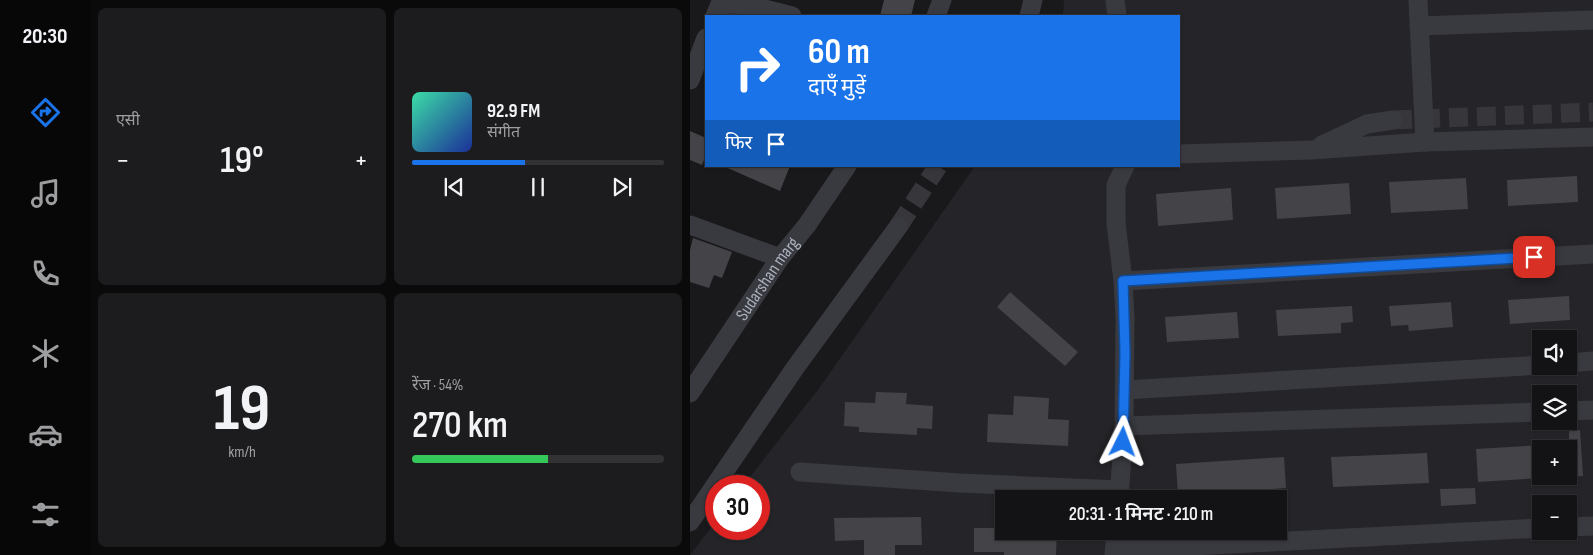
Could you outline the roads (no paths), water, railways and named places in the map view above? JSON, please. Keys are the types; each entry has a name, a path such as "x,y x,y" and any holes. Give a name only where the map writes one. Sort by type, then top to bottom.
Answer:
{"street":[{"path":"936,15 942,0"},
{"path":"1029,15 1033,0"},
{"path":"1115,0 1118,15"},
{"path":"1418,0 1425,142"},
{"path":"715,15 719,6 727,3 742,3 788,15"},
{"path":"1419,26 1593,20"},
{"path":"690,80 705,41"},
{"path":"1311,150 1367,124 1393,120"},
{"path":"1180,154 1311,150 1425,142 1593,137"},
{"name":"Sudarshan marg","path":"690,393 780,258 807,225 845,167"},
{"path":"1120,490 1125,390 1125,316 1116,223 1116,185 1125,167"},
{"path":"690,225 780,258"},
{"path":"690,522 796,368 898,227"},
{"path":"1123,281 1593,254"},
{"path":"1577,362 1593,361"},
{"path":"1125,390 1532,365"},
{"path":"1577,411 1593,410"},
{"path":"1124,426 1532,412"},
{"path":"800,472 1062,490"},
{"path":"1577,527 1593,526"},
{"path":"1115,540 1114,553 1532,529"}],"tunnel":[{"path":"1393,120 1593,112"},
{"path":"898,227 937,167"}]}
